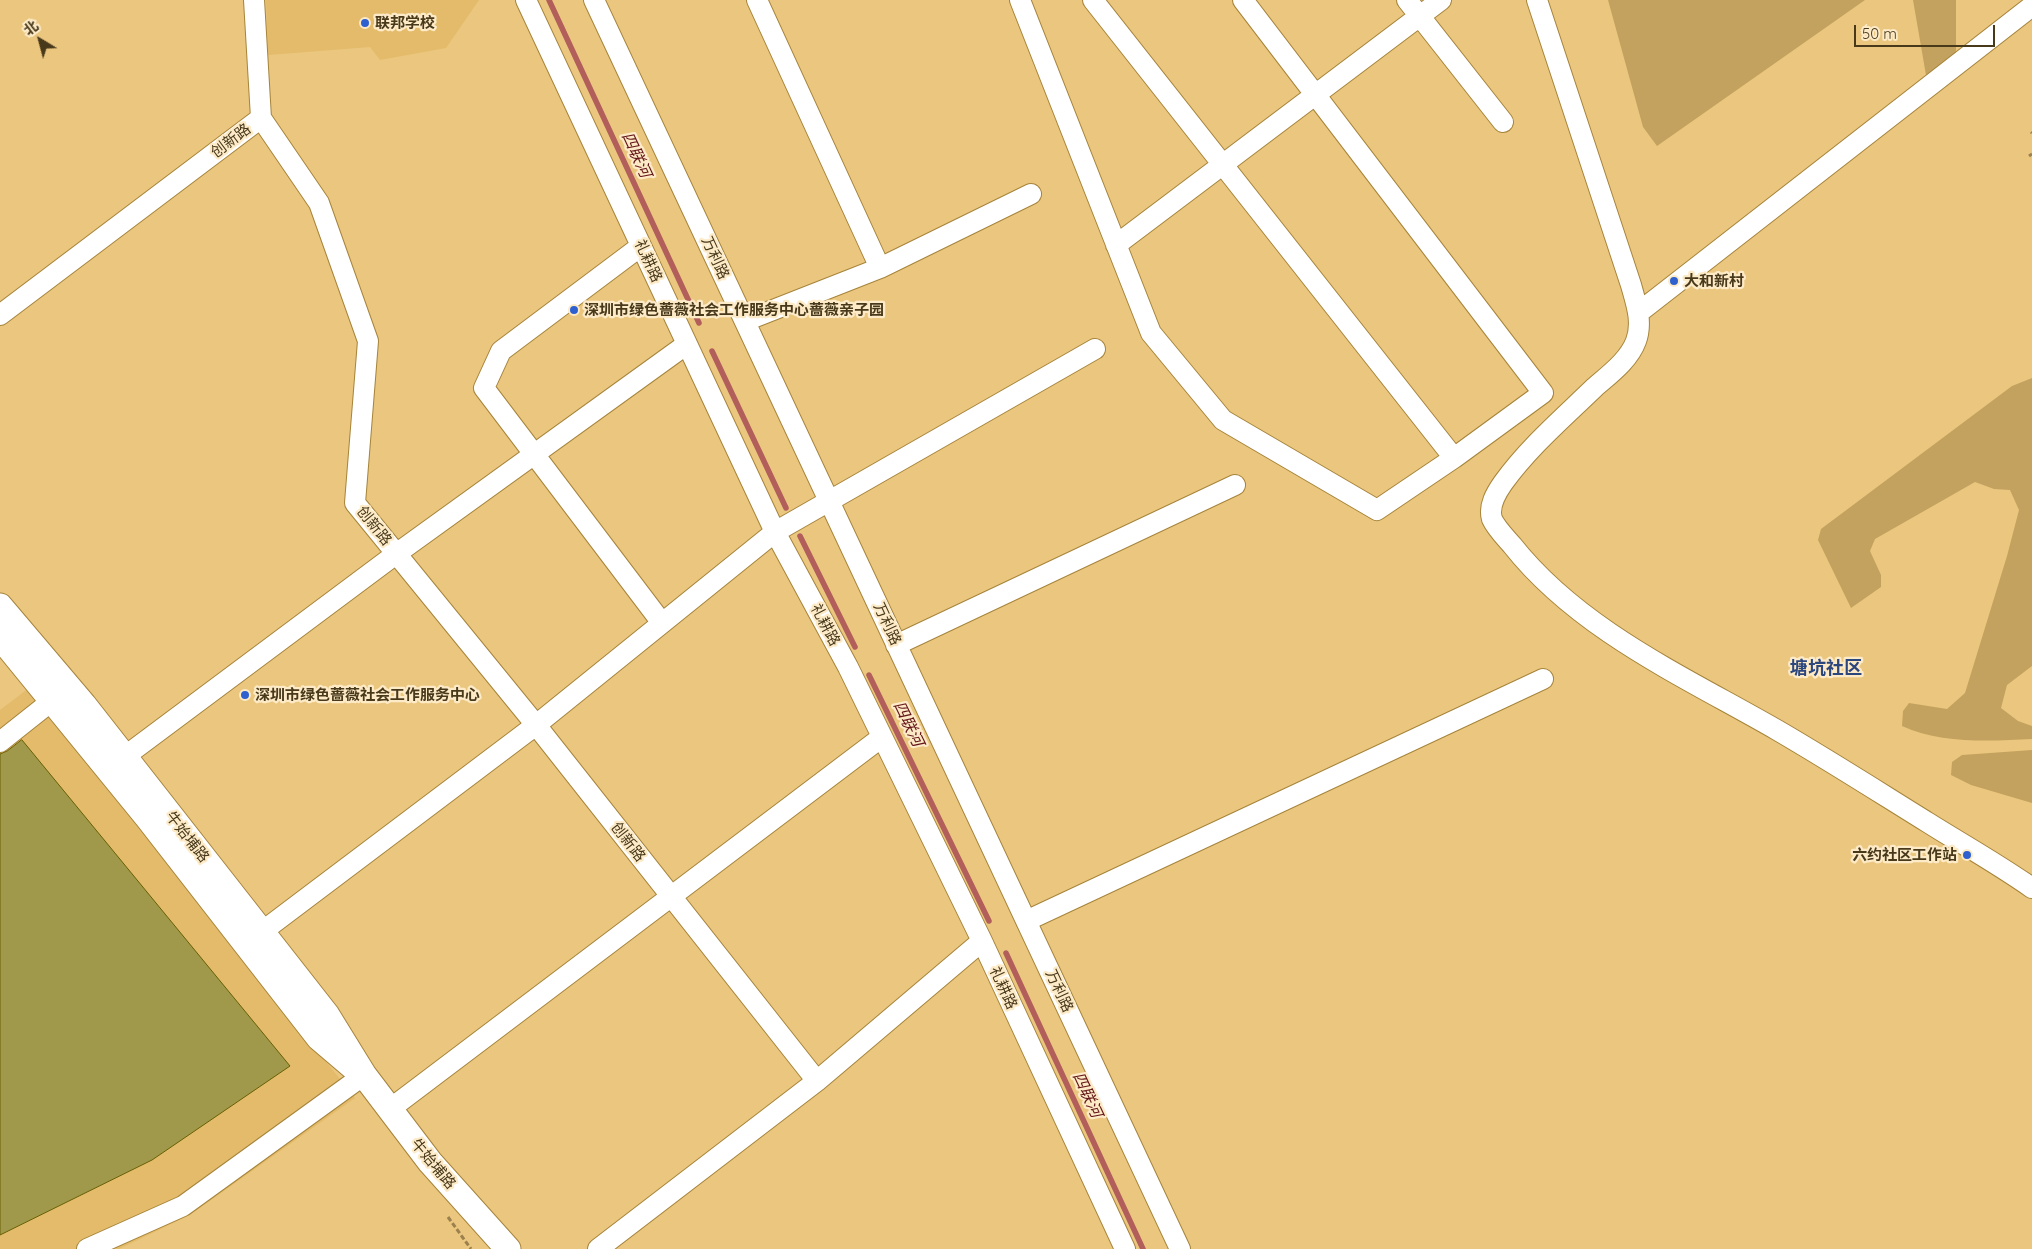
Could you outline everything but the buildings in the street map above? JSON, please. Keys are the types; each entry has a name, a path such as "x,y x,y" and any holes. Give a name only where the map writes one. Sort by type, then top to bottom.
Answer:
{"main road":[{"name":"牛始埔路","path":"0,606 61,694 254,938"},
{"name":"牛始埔路","path":"0,637 124,757 254,938 319,1038 364,1075 430,1162 508,1249"}],"street":[{"path":"254,0 261,118"},
{"name":"礼耕路","path":"526,0 775,532 848,667 982,942 1125,1249"},
{"name":"万利路","path":"594,0 1180,1249"},
{"path":"757,0 880,268"},
{"path":"1020,0 1150,333 1224,420 1377,510 1454,458 1543,393 1243,0"},
{"path":"1093,0 1454,458"},
{"path":"1407,0 1503,122"},
{"path":"1116,245 1440,0"},
{"path":"1538,0 1638,313 1639,327 1636,340 1627,356 1526,454 1502,484 1493,499 1492,518 1498,528 1542,578 1567,600 1623,641 1650,659 1778,730 1980,853 2032,888"},
{"path":"1638,313 2032,6"},
{"name":"创新路","path":"0,315 261,118 319,204 368,341 356,503 536,725 817,1081"},
{"path":"745,321 880,268 1031,194"},
{"path":"641,246 501,351 484,388 662,623"},
{"path":"124,757 396,554 687,344"},
{"path":"254,938 536,725 775,532 1095,349"},
{"path":"896,644 1235,485"},
{"path":"1026,921 1543,679"},
{"path":"0,742 61,694"},
{"path":"390,1109 882,737"},
{"path":"598,1249 817,1081 982,942"},
{"path":"87,1249 183,1206 364,1075"}],"shaded area":[{"name":"联邦学校","path":"266,0 479,0 446,48 380,60 370,47 268,55"},
{"path":"1608,0 1865,0 1657,146 1643,127"},
{"path":"1913,0 1956,0 1956,55 1927,81"},
{"path":"2032,378 2032,666 2007,685 2001,708 2018,721 2032,726 2032,739 1949,739 1917,732 1902,726 1903,711 1909,703 1947,709 1965,693 2007,556 2019,510 2010,490 1994,489 1975,482 1875,539 1870,551 1881,575 1881,587 1851,608 1818,540 1821,529 2012,386"},
{"path":"29,688 355,1098 190,1215 119,1249 0,1249 0,710"},
{"path":"2032,750 2032,803 1971,785 1951,775 1952,762 1962,755"}],"waterway":[{"name":"四联河","path":"549,0 699,323"},
{"name":"四联河","path":"712,351 786,508"},
{"name":"四联河","path":"800,536 855,647"},
{"name":"四联河","path":"869,675 989,921"},
{"name":"四联河","path":"1006,953 1143,1249"}],"place":[{"name":"联邦学校","path":"365,23"},
{"name":"大和新村","path":"1674,281"},
{"name":"深圳市绿色蔷薇社会工作服务中心蔷薇亲子园","path":"574,310"},
{"name":"深圳市绿色蔷薇社会工作服务中心","path":"245,695"},
{"name":"六约社区工作站","path":"1967,855"}],"district":[{"name":"塘坑社区","path":"1826,669"}]}
